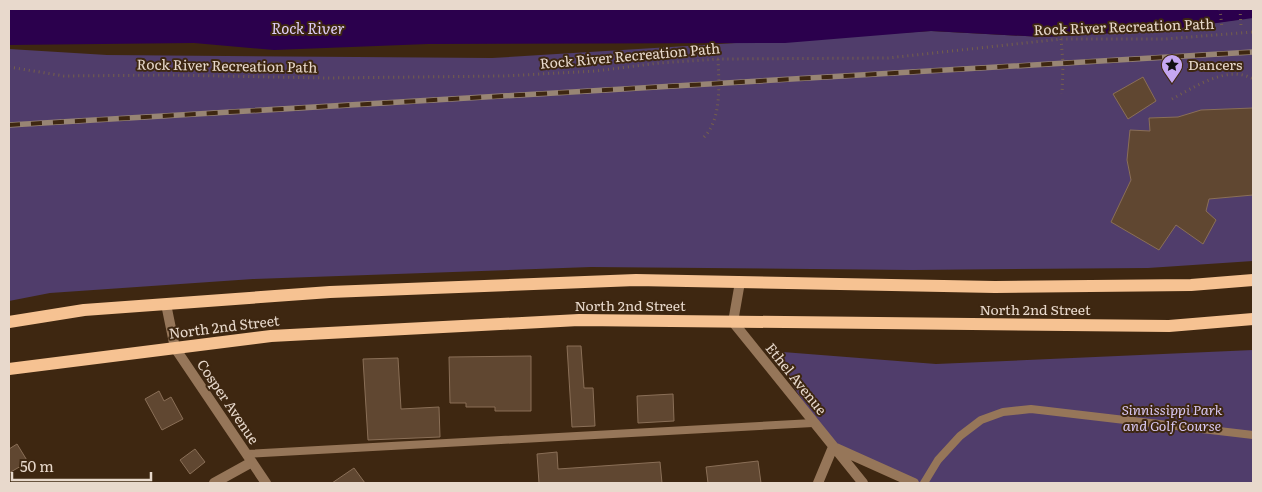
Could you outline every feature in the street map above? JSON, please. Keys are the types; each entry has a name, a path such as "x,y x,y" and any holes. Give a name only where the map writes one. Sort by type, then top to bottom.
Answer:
{"main road":[{"name":"North 2nd Street","path":"9,322 84,310 330,292 636,280 1004,287 1191,285 1253,280"},
{"name":"North 2nd Street","path":"9,369 271,336 579,320 1169,326 1253,318"}],"street":[{"path":"733,322 740,282"},
{"name":"Cosper Avenue","path":"166,304 175,348 266,483"},
{"name":"Ethel Avenue","path":"733,322 863,483"},
{"path":"818,483 832,446 914,483"},
{"path":"214,483 249,458"}],"lane":[{"path":"924,483 938,460 960,436 981,420 1003,412 1031,409 1253,435"},
{"path":"249,458 813,423"}],"path":[{"path":"1220,9 1222,28"},
{"path":"1240,9 1241,26"},
{"name":"Rock River Recreation Path","path":"9,67 64,76 169,75 327,78 504,76 596,71 659,62 718,59 888,58 1060,39 1165,39 1253,32"},
{"path":"1060,39 1063,63 1062,94"},
{"path":"704,137 710,130 717,102 719,83 718,59"},
{"path":"1172,99 1207,80 1229,74 1253,79"}],"green space":[{"path":"1253,15 1253,261 1148,268 913,270 591,267 253,279 50,293 9,301 9,49 107,55 492,58 931,31 1043,37 1166,30 1235,20"},
{"name":"Sinnissippi Park and Golf Course","path":"1253,350 1253,483 914,483 833,447 770,351 936,364"}],"water":[{"name":"Rock River","path":"9,9 1253,9 1253,18 1166,30 1043,37 931,31 785,43 428,44 274,50 194,43 9,45"}],"building":[{"path":"1143,77 1156,101 1128,119 1113,94"},
{"path":"1253,108 1253,195 1209,199 1206,211 1216,220 1203,244 1176,225 1159,250 1111,222 1131,180 1127,160 1130,130 1150,131 1149,118 1178,117 1201,110"},
{"path":"567,346 581,346 584,388 593,388 595,426 572,427"},
{"path":"531,356 531,411 495,411 495,407 466,407 466,403 450,403 449,357"},
{"path":"398,358 401,409 439,407 440,437 368,440 363,359"},
{"path":"159,391 164,401 171,397 183,419 162,430 145,399"},
{"path":"673,394 674,421 638,423 637,396"},
{"path":"17,444 28,462 9,473 9,449"},
{"path":"195,449 205,462 190,474 180,460"},
{"path":"557,452 558,469 660,462 662,483 539,483 537,454"},
{"path":"758,461 761,483 708,483 706,467"},
{"path":"354,468 365,483 332,483"}],"railway":[{"path":"9,125 1253,52"}],"place":[{"name":"Dancers","path":"1172,84"}]}
